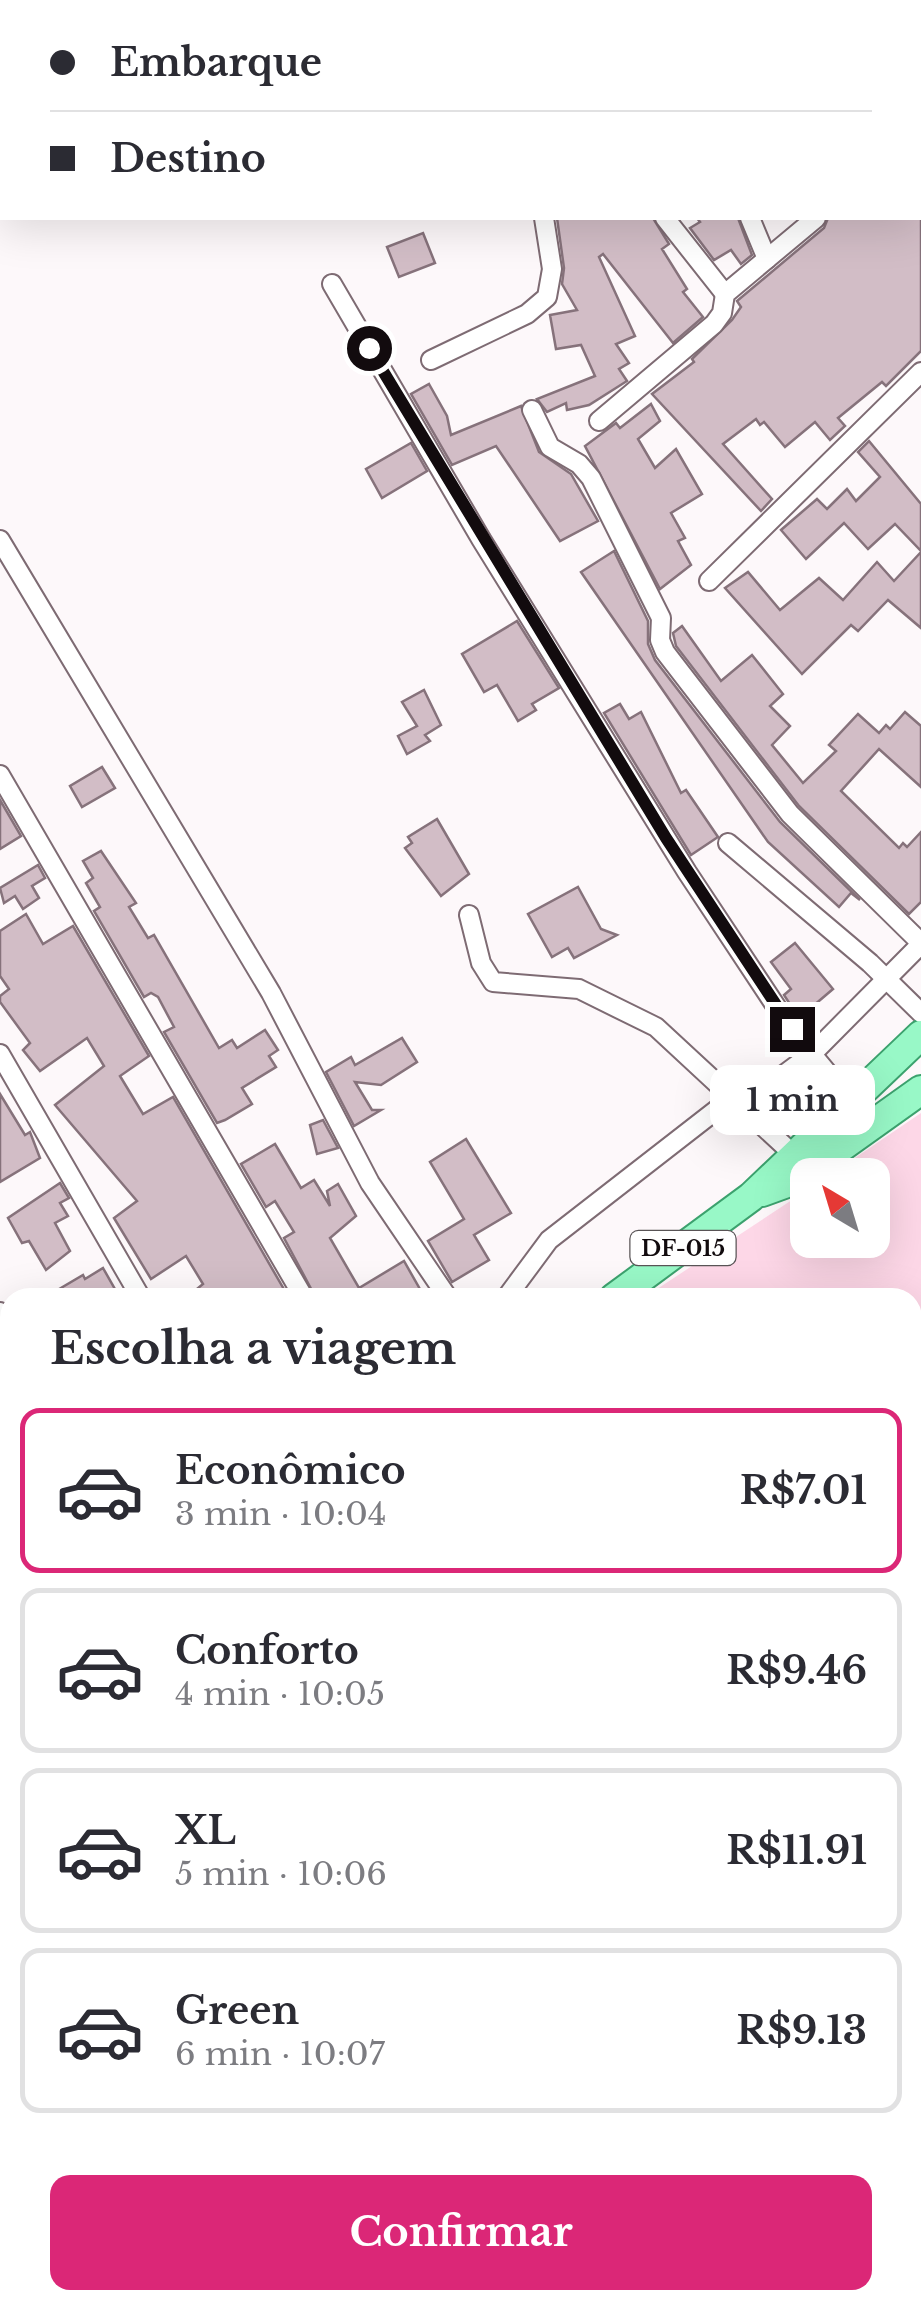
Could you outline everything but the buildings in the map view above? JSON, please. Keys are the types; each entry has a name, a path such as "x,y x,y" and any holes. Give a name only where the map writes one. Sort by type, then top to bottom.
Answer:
{"main road":[{"name":"DF-015","path":"627,1288 751,1196 921,1035"},
{"name":"DF-015","path":"751,1196 795,1180 921,1090"}],"street":[{"path":"431,360 527,314 547,297 552,269 544,220"},
{"path":"668,220 725,294"},
{"path":"751,220 767,259"},
{"path":"599,421 714,324 722,312 725,294 814,220"},
{"path":"332,284 481,539 687,872 792,1029 850,1100"},
{"path":"709,581 921,372"},
{"path":"513,1288 549,1240 738,1102 813,1053 921,944 790,814 665,652 660,640 661,618 591,478 580,464 550,447 532,410"},
{"path":"0,540 271,993 370,1183 441,1288"},
{"path":"0,775 298,1288"},
{"path":"728,843 887,978 921,1012"},
{"path":"468,915 480,963 493,982 579,989 656,1026 793,1154"},
{"path":"0,1054 136,1288"}],"shaded area":[{"path":"921,1113 921,1288 659,1288 790,1201 790,1258 890,1258 890,1158 855,1158"}],"route":[{"path":"369,348 481,539 687,872 792,1029"}]}
